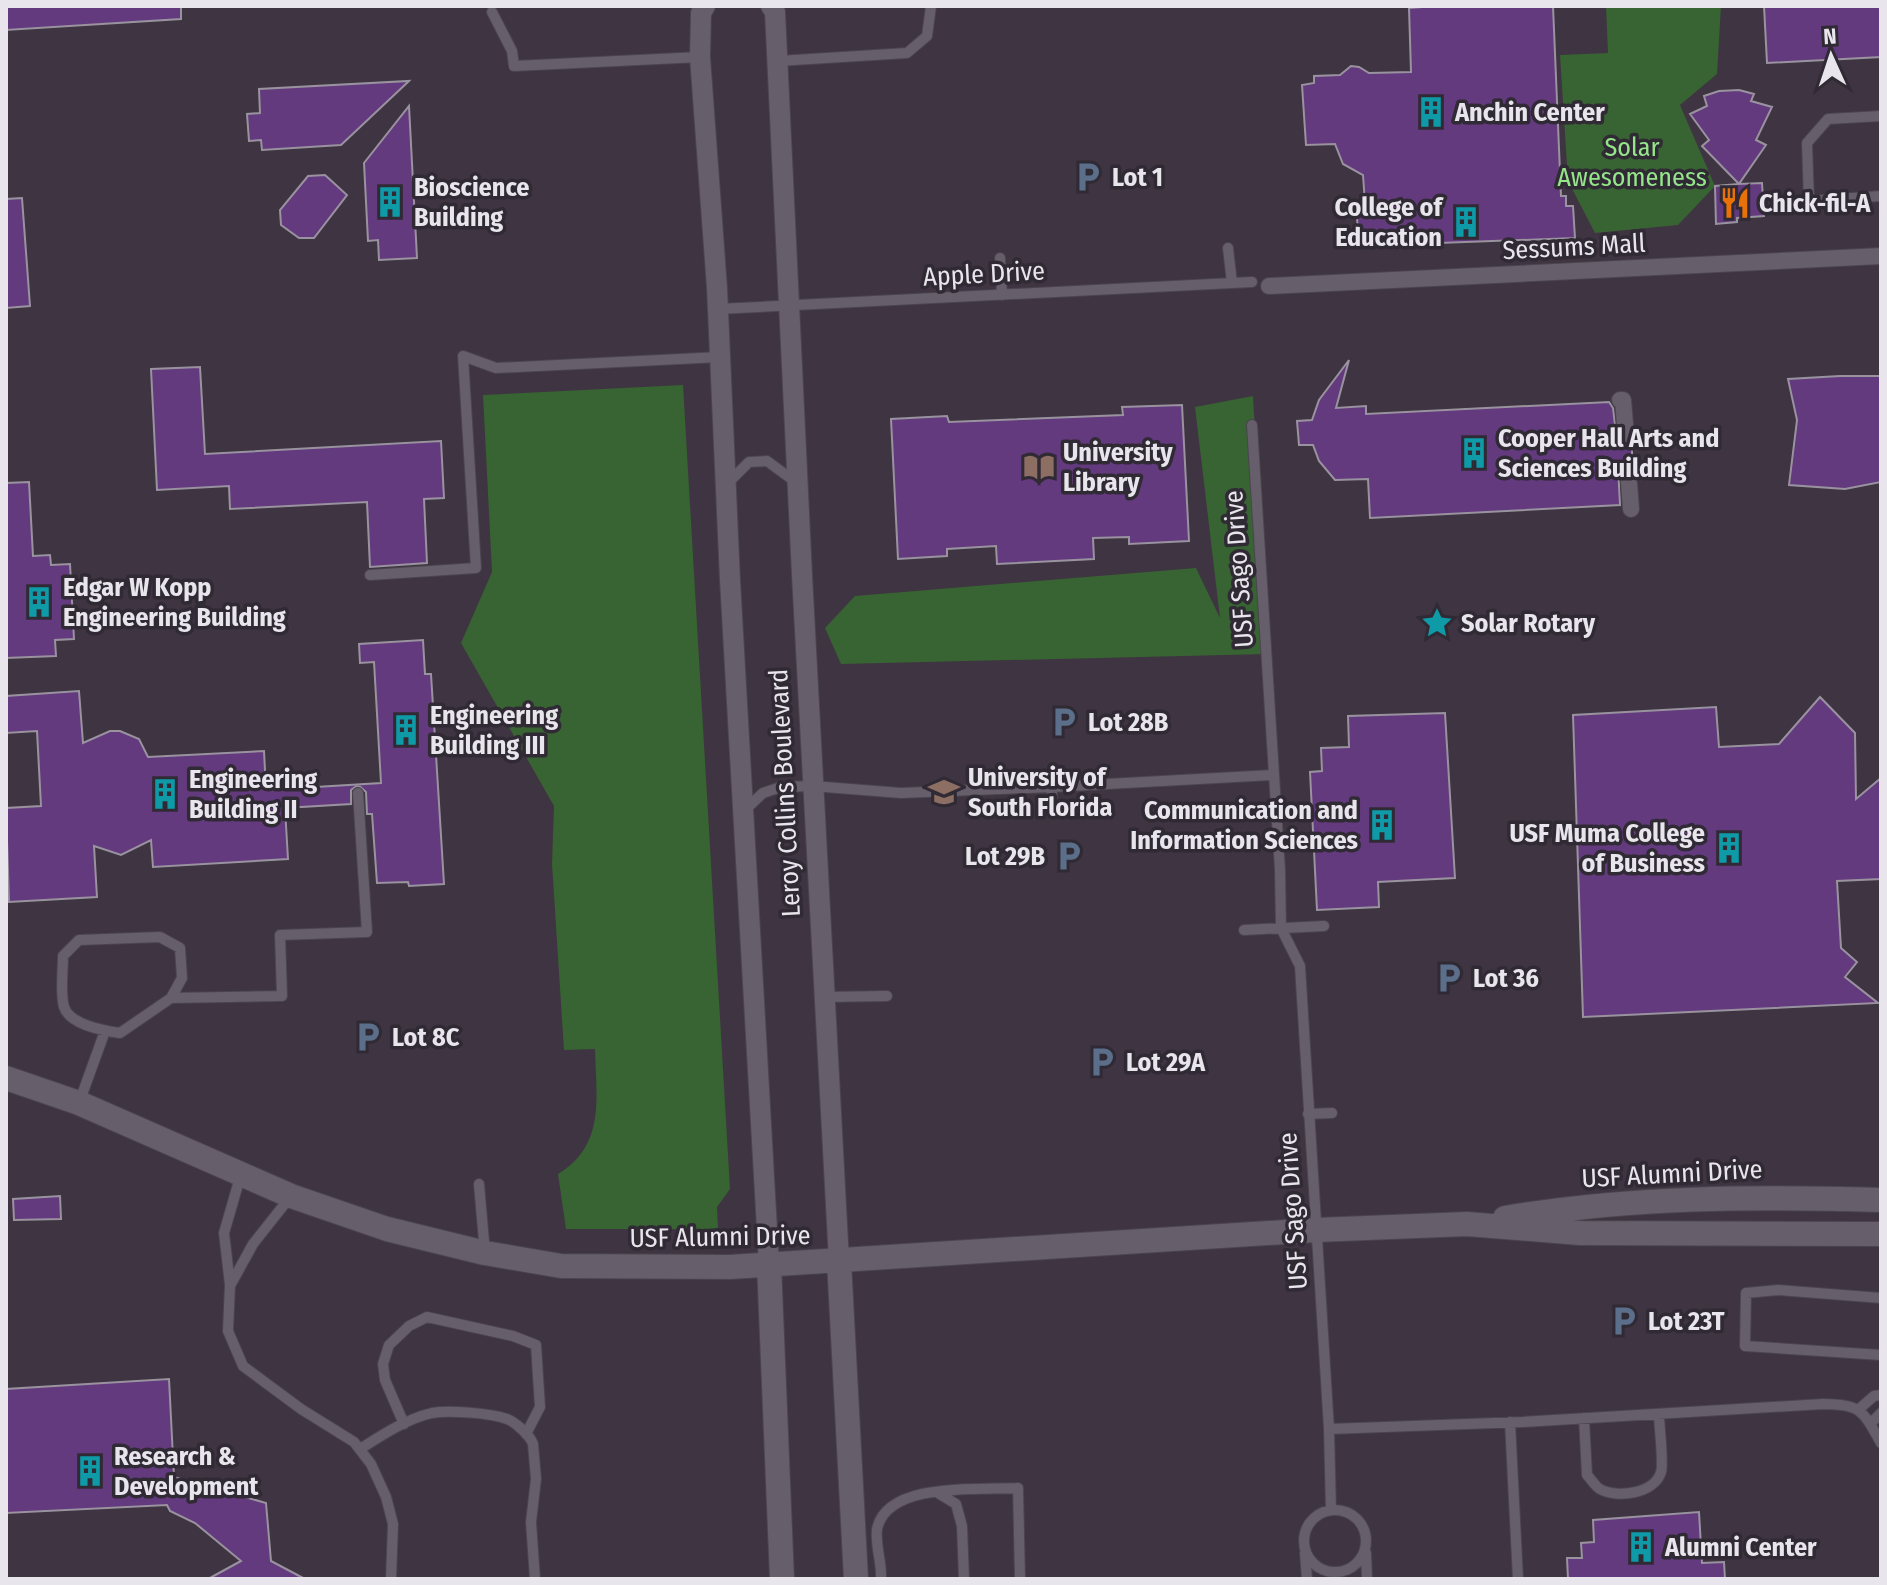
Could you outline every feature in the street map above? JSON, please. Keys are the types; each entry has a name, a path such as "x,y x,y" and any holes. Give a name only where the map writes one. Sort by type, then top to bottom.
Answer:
{"street":[{"name":"Leroy Collins Boulevard","path":"705,6 701,13 700,57 718,309 769,1264 782,1579"},
{"name":"Leroy Collins Boulevard","path":"771,6 775,12 778,61 812,786 856,1579"},
{"name":"Sessums Mall","path":"1260,284 1881,256"},
{"path":"1620,400 1623,400 1626,436"},
{"path":"1628,470 1631,509"},
{"name":"USF Alumni Drive","path":"6,1078 79,1103 291,1196 387,1229 485,1253 561,1266 686,1267 839,1261 1316,1230 1467,1224 1580,1233 1881,1234"},
{"name":"USF Alumni Drive","path":"1467,1224 1573,1206 1762,1197 1881,1200"}],"lane":[{"path":"778,61 907,53 927,36 931,6"},
{"path":"492,12 512,51 514,66 700,57"},
{"path":"1881,116 1828,119 1807,143 1809,201 1881,196"},
{"path":"1228,248 1232,283"},
{"path":"1000,258 1002,295"},
{"name":"Apple Drive","path":"718,309 1260,284"},
{"path":"370,575 476,568 463,356 496,368 720,357"},
{"name":"USF Sago Drive","path":"1252,425 1282,894 1281,928 1300,966 1329,1429 1331,1510"},
{"path":"726,485 749,462 767,461 799,484"},
{"path":"743,814 752,801 763,793 781,787 812,786 901,793 1274,775"},
{"path":"171,998 282,996 280,935 367,932 358,793"},
{"path":"1244,930 1324,926"},
{"path":"160,937 180,948 185,962 182,978 171,998 120,1033 72,1019 64,1009 63,956 79,940 160,937"},
{"path":"824,997 887,996"},
{"path":"79,1103 105,1031"},
{"path":"1308,1114 1332,1113"},
{"path":"241,1174 224,1233 230,1285 228,1331 243,1366 301,1409 354,1442 371,1464 393,1524 391,1579"},
{"path":"479,1184 485,1253"},
{"path":"230,1285 253,1244 291,1196"},
{"path":"1881,1298 1778,1290 1746,1293 1745,1346 1881,1355"},
{"path":"404,1424 385,1380 383,1364 389,1345 409,1326 427,1317 513,1336 536,1345 540,1407 526,1434"},
{"path":"1858,1410 1874,1396 1881,1395"},
{"path":"1329,1429 1823,1404 1850,1405 1858,1410 1881,1443"},
{"path":"360,1449 404,1424 433,1413 508,1419 533,1444 536,1479 531,1522 535,1579"},
{"path":"1870,1424 1881,1413"},
{"path":"1584,1418 1587,1475 1601,1489 1633,1493 1650,1487 1662,1471 1659,1414"},
{"path":"1510,1422 1518,1579"},
{"path":"881,1579 877,1530 885,1512 898,1502 918,1493 1018,1488 1020,1579"},
{"path":"936,1492 956,1504 962,1526 964,1579"},
{"path":"1307,1579 1305,1531 1313,1519 1331,1510 1350,1513 1358,1519 1366,1536 1367,1579"},
{"path":"1305,1549 1318,1567 1334,1572 1354,1567 1366,1549"}],"shaded area":[{"name":"University of South Florida","path":"6,6 1881,6 1881,1579 6,1579"}],"green space":[{"name":"Solar Awesomeness","path":"1606,6 1721,6 1717,74 1680,105 1715,186 1678,225 1595,233 1568,181 1560,55 1608,53"},
{"path":"683,385 730,1189 717,1207 718,1229 566,1229 558,1174 584,1149 591,1134 596,1102 595,1049 564,1050 552,864 554,806 461,643 492,572 483,395"},
{"path":"1253,396 1267,654 841,664 825,628 855,596 1196,568 1220,618 1195,407"}],"building":[{"path":"6,6 181,6 181,19 6,30"},
{"name":"Anchin Center","path":"1553,6 1561,196 1566,196 1566,206 1573,206 1575,238 1359,246 1356,204 1365,203 1363,175 1343,164 1335,144 1306,145 1302,85 1314,83 1314,76 1340,75 1351,66 1369,73 1411,72 1409,8"},
{"path":"1764,6 1881,6 1881,57 1767,63"},
{"path":"409,81 341,145 262,150 261,140 249,141 247,114 260,113 259,89"},
{"path":"1739,90 1754,94 1751,101 1772,107 1756,140 1766,145 1739,184 1702,146 1709,140 1690,114 1707,106 1704,96"},
{"path":"409,106 417,258 379,260 378,240 368,241 364,163"},
{"path":"325,175 347,195 314,238 299,238 281,225 280,210 308,176"},
{"path":"1762,183 1764,216 1737,218 1737,222 1716,224 1715,186"},
{"path":"22,198 30,306 6,308 6,199"},
{"name":"Cooper Hall Arts and Sciences Building","path":"1349,360 1336,408 1366,406 1366,414 1609,402 1613,408 1617,442 1622,446 1632,445 1632,460 1622,461 1618,466 1620,505 1370,518 1368,479 1335,480 1319,461 1313,445 1299,445 1297,421 1312,420 1319,400"},
{"path":"200,367 205,454 441,441 444,498 424,499 427,563 370,567 367,502 230,509 229,486 157,490 151,369"},
{"path":"1881,376 1881,482 1845,489 1789,485 1797,420 1788,379"},
{"name":"University Library","path":"1182,405 1189,541 1129,544 1129,537 1093,538 1094,559 997,564 996,546 947,549 947,556 898,559 891,419 947,416 949,422 1123,415 1122,407"},
{"name":"Edgar W Kopp Engineering Building","path":"29,482 33,556 50,555 51,565 70,564 74,639 55,640 56,656 6,658 6,483"},
{"name":"Engineering Building II","path":"423,640 425,674 431,674 444,884 409,886 408,882 377,883 372,814 367,814 366,792 358,785 351,790 351,804 285,808 288,859 153,867 151,840 121,855 94,846 97,897 9,902 6,808 41,806 37,731 6,733 6,696 79,691 83,743 110,731 120,731 139,739 148,757 264,751 266,790 381,783 374,662 360,663 359,644"},
{"name":"USF Muma College of Business","path":"1820,697 1855,733 1856,799 1881,778 1881,879 1837,881 1841,948 1857,962 1845,977 1878,1003 1583,1017 1573,715 1716,707 1719,747 1779,744"},
{"name":"Communication and Information Sciences","path":"1445,713 1455,878 1378,882 1379,907 1317,910 1310,772 1322,771 1321,748 1349,747 1348,716"},
{"path":"60,1196 61,1219 14,1220 13,1199"},
{"name":"Research & Development","path":"169,1379 174,1477 266,1503 271,1561 305,1579 208,1579 241,1561 195,1523 170,1511 167,1505 6,1513 6,1389"},
{"name":"Alumni Center","path":"1699,1512 1702,1563 1724,1562 1725,1579 1568,1579 1567,1558 1582,1558 1581,1543 1594,1542 1593,1520"}],"place":[{"name":"Anchin Center","path":"1431,112"},
{"name":"Lot 1","path":"1088,177"},
{"name":"Bioscience Building","path":"390,202"},
{"name":"Chick-fil-A","path":"1735,203"},
{"name":"College of Education","path":"1466,222"},
{"name":"Cooper Hall Arts and Sciences Building","path":"1474,453"},
{"name":"University Library","path":"1039,467"},
{"name":"Edgar W Kopp Engineering Building","path":"39,602"},
{"name":"Solar Rotary","path":"1437,623"},
{"name":"Lot 28B","path":"1064,722"},
{"name":"Engineering Building III","path":"406,730"},
{"name":"University of South Florida","path":"944,792"},
{"name":"Engineering Building II","path":"165,794"},
{"name":"Communication and Information Sciences","path":"1382,825"},
{"name":"USF Muma College of Business","path":"1729,848"},
{"name":"Lot 29B","path":"1069,856"},
{"name":"Lot 36","path":"1449,978"},
{"name":"Lot 8C","path":"368,1037"},
{"name":"Lot 29A","path":"1102,1062"},
{"name":"Lot 23T","path":"1624,1321"},
{"name":"Research & Development","path":"90,1471"},
{"name":"Alumni Center","path":"1641,1547"}]}
